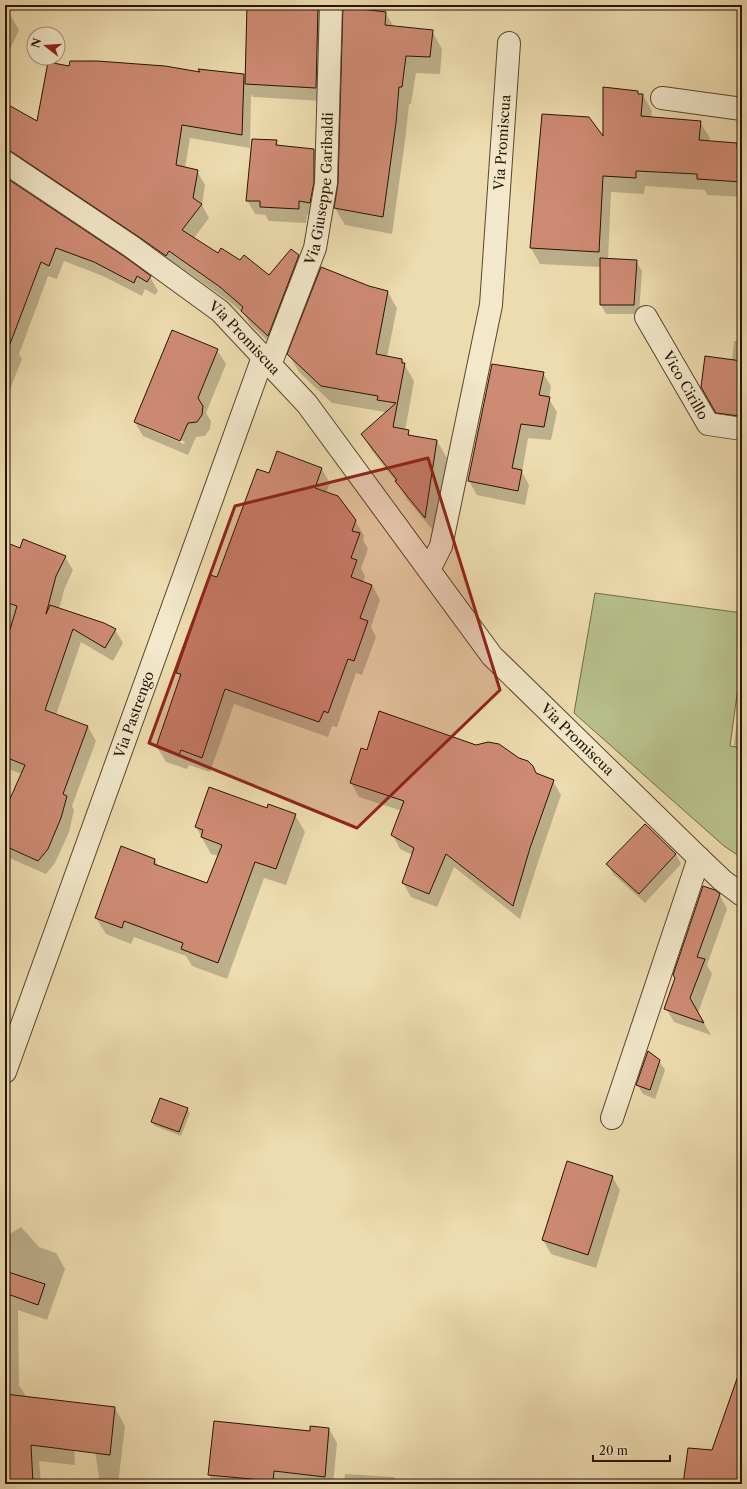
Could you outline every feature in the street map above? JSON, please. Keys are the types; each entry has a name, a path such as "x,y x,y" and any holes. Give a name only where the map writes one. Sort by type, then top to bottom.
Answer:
{"street":[{"name":"Via Giuseppe Garibaldi","path":"267,361 315,248 326,183 331,5"},
{"name":"Via Promiscua","path":"429,570 441,546 491,305 509,43"},
{"path":"662,98 742,110"},
{"name":"Via Promiscua","path":"5,162 132,247 220,311 307,404 492,656 722,880 742,895"},
{"name":"Vico Cirillo","path":"646,317 708,424 742,429"},
{"name":"Via Pastrengo","path":"5,1072 267,361"},
{"path":"612,1118 699,858"}],"highlighted area":[{"path":"428,458 500,690 357,828 149,743 235,506"}],"green space":[{"path":"595,593 742,613 742,658 730,746 742,748 742,858 724,846 574,713"}],"building":[{"path":"247,5 318,5 316,88 245,84"},
{"path":"343,5 363,5 362,9 386,12 385,25 433,30 430,57 406,56 402,87 399,87 396,123 383,217 334,208 338,183"},
{"path":"70,61 97,61 165,66 200,72 198,69 244,74 242,135 182,125 176,165 198,170 193,198 202,204 182,230 218,253 221,248 240,260 244,255 269,275 291,249 299,255 268,336 241,311 243,307 220,287 169,251 166,256 12,152 5,150 5,103 37,121 47,66 69,66"},
{"path":"603,87 638,91 638,94 643,94 641,116 701,121 699,140 737,143 737,148 742,150 742,182 697,179 697,174 636,171 636,178 603,176 599,252 530,248 542,114 589,117 603,136"},
{"path":"252,139 277,140 276,145 314,149 314,182 310,203 299,201 299,209 260,207 260,201 246,201"},
{"path":"5,177 151,276 147,282 137,276 134,283 94,262 56,248 49,266 41,262 7,352 5,351"},
{"path":"600,258 637,260 634,305 600,305"},
{"path":"321,267 369,286 388,291 376,354 402,359 402,363 405,363 393,427 409,430 408,435 437,440 425,518 395,481 397,480 361,434 396,403 377,400 378,396 321,386 287,354"},
{"path":"172,330 218,349 198,398 203,406 202,415 197,422 188,423 180,441 134,422"},
{"path":"705,356 742,361 742,396 739,416 716,413 701,387"},
{"path":"492,364 544,372 539,395 550,397 544,427 521,424 512,468 522,470 518,491 468,481"},
{"path":"277,451 322,468 315,488 338,496 356,520 352,531 360,533 351,558 357,560 351,577 372,585 360,618 368,621 354,661 348,659 328,713 324,711 319,722 225,689 202,758 181,750 179,755 156,747 181,674 176,673 210,575 217,577 257,469 269,473"},
{"path":"23,539 66,556 56,576 46,614 50,605 104,623 116,629 105,648 73,629 45,710 88,726 63,794 67,796 61,818 48,849 38,861 5,846 5,810 25,765 5,757 5,669 9,653 5,651 5,646 17,606 5,602 5,542 20,548"},
{"path":"379,711 476,745 488,742 499,744 519,758 528,761 533,766 536,773 554,780 530,848 513,906 446,854 429,894 402,883 414,848 391,835 404,801 350,783 361,748 367,750"},
{"path":"209,787 267,808 268,804 296,814 276,869 255,862 218,963 181,949 183,943 124,921 122,928 95,918 121,846 155,859 154,864 207,883 222,845 201,837 203,830 195,827"},
{"path":"645,824 676,854 639,894 606,864"},
{"path":"703,886 715,890 720,894 697,957 705,959 690,998 704,1023 664,1009 675,978 673,975"},
{"path":"648,1051 660,1060 650,1090 636,1085"},
{"path":"160,1098 188,1108 179,1132 151,1122"},
{"path":"567,1161 613,1176 588,1255 542,1240"},
{"path":"5,1271 45,1284 38,1305 5,1293"},
{"path":"739,1373 742,1374 742,1484 683,1484 688,1448 712,1450"},
{"path":"5,1394 115,1407 110,1455 31,1445 33,1484 5,1484"},
{"path":"214,1421 310,1431 310,1426 329,1428 325,1477 274,1471 273,1481 208,1475"}]}
